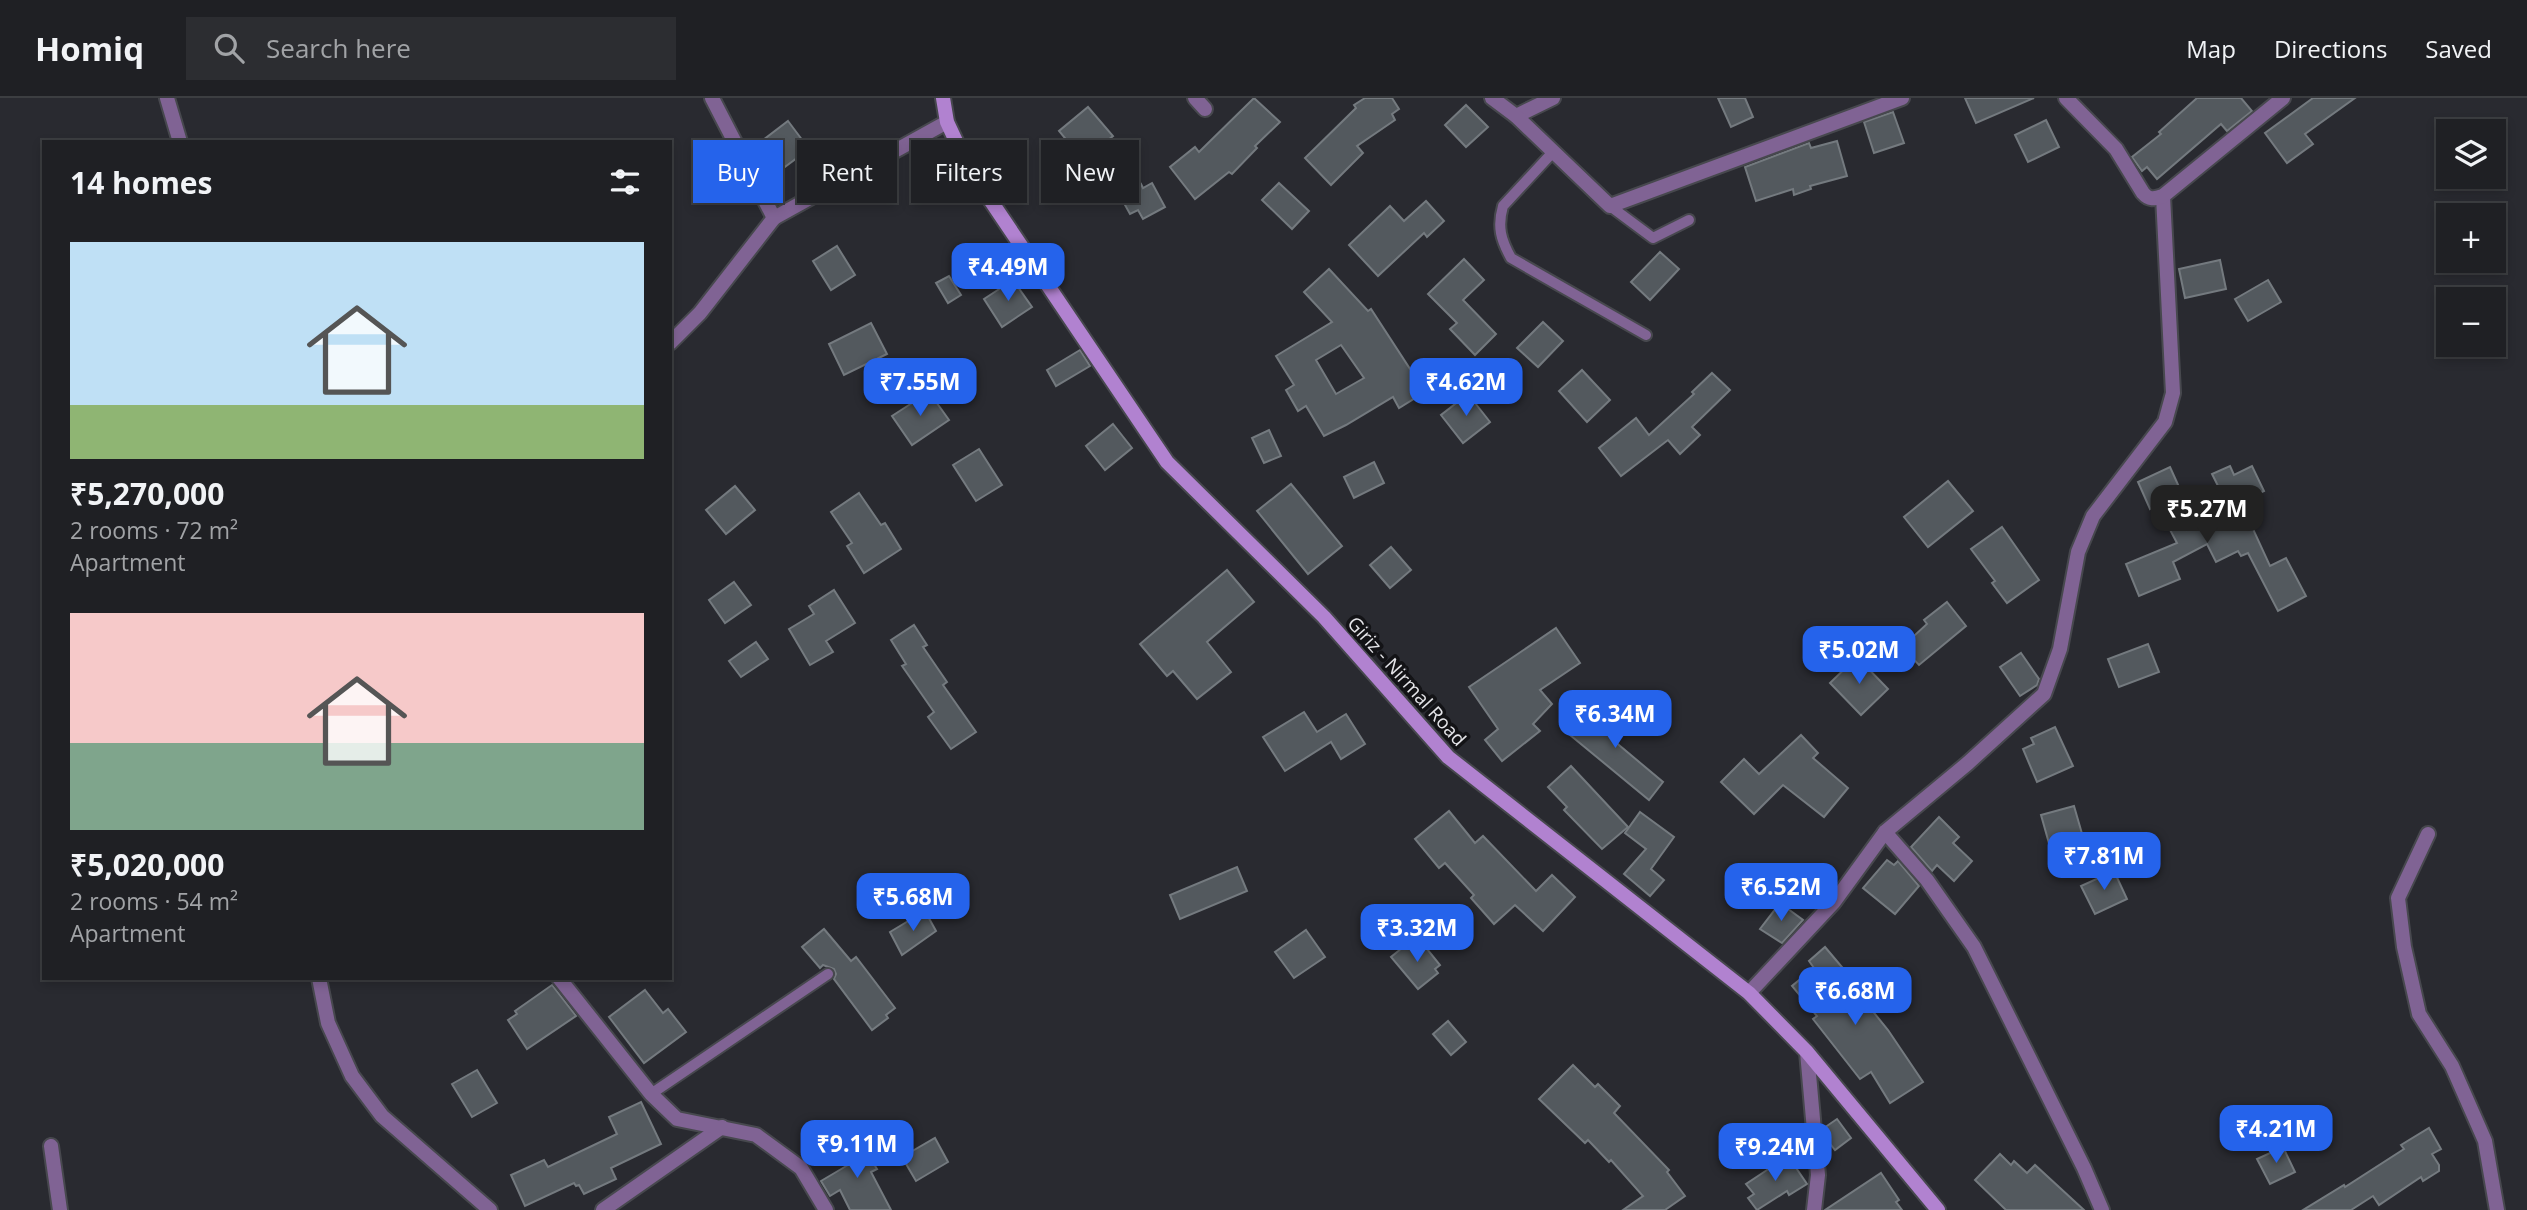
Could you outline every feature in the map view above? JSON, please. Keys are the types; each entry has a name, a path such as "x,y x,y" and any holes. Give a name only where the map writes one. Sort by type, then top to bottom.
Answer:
{"main road":[{"name":"Giriz - Nirmal Road","path":"943,98 947,122 968,167 1167,462 1324,617 1448,757 1749,993 1807,1052 1938,1210"}],"street":[{"path":"167,98 179,140"},
{"path":"712,98 774,218"},
{"path":"1492,98 1516,116 1610,206 1902,98"},
{"path":"1516,116 1553,98"},
{"path":"2066,98 2116,149 2148,198 2163,196 2284,98"},
{"path":"672,341 700,313 774,218 947,122"},
{"path":"1749,993 1834,902 1885,832 1968,763 2044,694 2060,649 2078,552 2093,516 2165,422 2173,393 2163,196"},
{"path":"1885,832 1927,880 1974,947 2084,1168 2102,1210"},
{"path":"2428,834 2398,898 2404,947 2419,1014 2452,1066 2485,1141 2497,1210"},
{"path":"319,980 328,1023 352,1076 382,1116 490,1210"},
{"path":"561,980 651,1094 677,1119 756,1135 801,1168 826,1210"},
{"path":"1807,1052 1818,1175 1814,1210"},
{"path":"603,1210 722,1127"},
{"path":"51,1146 60,1210"}],"lane":[{"path":"1553,152 1503,206 1499,218 1500,239 1511,258 1646,335"},
{"path":"1610,206 1653,238 1689,220"},
{"path":"651,1094 828,974"}],"building":[{"path":"1254,98 1280,122 1232,174 1229,172 1195,199 1170,167 1195,147 1199,152"},
{"path":"1365,98 1392,98 1399,109 1392,114 1395,120 1357,146 1363,153 1331,185 1305,158 1356,108 1354,105"},
{"path":"1718,98 1745,98 1753,117 1731,127"},
{"path":"1965,98 2034,98 1976,123"},
{"path":"2197,98 2241,98 2252,111 2227,131 2221,124 2157,179 2147,167 2142,171 2132,157 2161,134 2159,132"},
{"path":"2313,98 2355,98 2305,134 2313,144 2287,163 2265,133"},
{"path":"1466,105 1488,127 1466,147 1445,125"},
{"path":"1088,107 1113,136 1108,140 1066,140 1059,131"},
{"path":"1893,112 1904,143 1874,153 1864,122"},
{"path":"2046,120 2059,147 2028,162 2015,135"},
{"path":"788,121 802,140 797,140 797,158 783,168 783,140 763,140"},
{"path":"1837,141 1847,176 1810,186 1811,189 1794,195 1793,189 1756,201 1745,167 1809,143 1811,148"},
{"path":"1152,183 1165,207 1143,219 1138,210 1130,214 1124,203 1139,203 1139,185 1143,188"},
{"path":"1279,183 1309,211 1292,229 1262,200"},
{"path":"1426,201 1444,221 1427,237 1424,233 1378,276 1349,245 1390,206 1404,221"},
{"path":"837,246 855,275 831,290 813,261"},
{"path":"1660,252 1679,269 1650,300 1631,282"},
{"path":"1464,259 1484,280 1463,300 1496,334 1475,355 1450,329 1457,323 1428,294"},
{"path":"2220,260 2226,289 2185,298 2179,269"},
{"path":"1329,269 1368,311 1371,309 1425,392 1399,408 1393,397 1324,436 1306,406 1298,411 1286,390 1294,385 1276,356 1332,322 1304,292","holes":["1341,345 1364,378 1336,394 1316,360"]},
{"path":"949,276 961,295 948,303 936,283"},
{"path":"1013,280 1032,307 1002,327 984,299"},
{"path":"2268,280 2281,302 2248,321 2235,299"},
{"path":"1543,322 1563,341 1538,367 1517,348"},
{"path":"871,323 887,354 844,375 829,344"},
{"path":"1080,350 1090,366 1056,386 1047,370"},
{"path":"1582,370 1610,400 1587,422 1559,391"},
{"path":"1712,373 1730,390 1692,427 1700,435 1680,454 1668,440 1621,476 1599,448 1636,418 1649,435 1694,394 1692,392"},
{"path":"929,392 949,420 912,445 892,416"},
{"path":"1468,394 1490,422 1463,443 1441,415"},
{"path":"1113,424 1132,448 1105,470 1086,446"},
{"path":"1269,430 1281,456 1264,463 1252,438"},
{"path":"979,449 1002,485 976,501 953,465"},
{"path":"1374,462 1384,483 1354,498 1344,477"},
{"path":"2230,466 2234,475 2252,466 2264,491 2229,508 2212,474"},
{"path":"2170,467 2184,498 2173,503 2187,530 2241,503 2270,566 2286,558 2306,596 2278,611 2248,553 2241,556 2238,551 2216,562 2207,544 2173,562 2180,579 2139,596 2126,564 2177,543 2157,505 2150,509 2138,482"},
{"path":"1948,481 1973,511 1928,547 1904,517"},
{"path":"1291,484 1342,546 1308,574 1257,511"},
{"path":"735,486 755,510 726,534 706,510"},
{"path":"859,493 881,525 885,523 901,549 864,573 847,546 852,543 831,512"},
{"path":"2002,527 2039,580 2007,603 1992,583 1995,581 1971,549"},
{"path":"1391,547 1411,570 1390,588 1370,565"},
{"path":"1227,570 1254,602 1207,642 1231,672 1197,699 1173,671 1167,676 1140,644"},
{"path":"734,582 751,605 725,623 709,600"},
{"path":"834,590 855,623 826,641 833,652 810,665 789,629 814,614 809,606"},
{"path":"1947,602 1966,626 1919,665 1902,647 1927,624 1924,620"},
{"path":"914,625 927,645 923,647 947,682 943,685 976,732 951,749 928,717 934,712 902,666 906,664 891,640"},
{"path":"1556,628 1580,663 1540,690 1552,704 1533,724 1540,731 1502,761 1485,740 1498,729 1469,687"},
{"path":"756,642 768,659 741,677 729,661"},
{"path":"2148,644 2159,672 2119,687 2108,659"},
{"path":"2021,653 2039,679 2037,685 2020,696 2000,667"},
{"path":"1857,657 1888,689 1861,715 1830,683"},
{"path":"1607,703 1628,728 1613,740 1663,782 1649,800 1570,735"},
{"path":"1304,712 1317,732 1346,714 1365,744 1341,759 1331,742 1285,771 1263,737"},
{"path":"2055,727 2073,766 2037,782 2023,749 2034,744 2031,738"},
{"path":"1801,735 1818,753 1813,758 1848,788 1824,817 1783,785 1754,814 1721,782 1744,759 1759,774"},
{"path":"1571,766 1628,827 1602,849 1564,810 1567,807 1548,787"},
{"path":"2074,806 2085,844 2052,854 2041,815"},
{"path":"1449,811 1475,843 1483,836 1536,891 1552,875 1575,897 1543,931 1515,905 1494,924 1471,898 1474,895 1445,863 1439,868 1415,839"},
{"path":"1640,812 1674,837 1651,869 1664,880 1650,896 1624,874 1646,849 1625,833"},
{"path":"1939,817 1959,837 1953,843 1972,861 1954,881 1937,865 1932,871 1911,847"},
{"path":"1887,860 1894,865 1898,861 1919,886 1895,914 1863,888"},
{"path":"1237,867 1247,891 1180,919 1170,895"},
{"path":"2114,871 2127,899 2095,914 2081,886"},
{"path":"1780,903 1803,920 1782,943 1760,929"},
{"path":"925,911 936,931 902,955 890,932"},
{"path":"824,929 851,961 856,957 895,1008 886,1015 888,1018 872,1030 834,979 834,969 823,965 820,968 802,947"},
{"path":"1306,930 1325,957 1294,978 1275,952"},
{"path":"1407,944 1414,951 1423,944 1440,965 1435,969 1438,973 1418,989 1391,957"},
{"path":"1825,947 1852,979 1849,982 1888,1030 1923,1082 1890,1103 1871,1072 1860,1079 1813,1019 1817,1016 1792,986 1814,968 1809,961"},
{"path":"552,985 576,1016 527,1049 508,1020 517,1014 515,1011"},
{"path":"645,990 663,1013 668,1009 686,1032 644,1063 609,1017"},
{"path":"1448,1021 1466,1042 1451,1055 1433,1034"},
{"path":"1573,1065 1595,1087 1598,1084 1620,1106 1614,1113 1669,1170 1667,1172 1685,1196 1665,1210 1623,1210 1643,1196 1611,1160 1609,1162 1588,1140 1585,1143 1539,1099"},
{"path":"477,1070 497,1103 472,1117 452,1084"},
{"path":"641,1102 661,1144 611,1168 616,1179 584,1194 579,1185 574,1183 525,1206 511,1175 544,1160 548,1167 617,1134 609,1117"},
{"path":"1837,1119 1851,1138 1835,1150 1824,1136 1824,1128"},
{"path":"2429,1128 2441,1149 2432,1154 2439,1165 2439,1171 2423,1181 2421,1177 2379,1205 2373,1196 2351,1210 2303,1210 2404,1149 2401,1145"},
{"path":"858,1137 877,1169 871,1172 891,1210 850,1210 840,1190 830,1196 821,1181 848,1165 838,1148"},
{"path":"935,1138 948,1162 916,1181 902,1157"},
{"path":"2283,1147 2295,1172 2270,1184 2257,1159"},
{"path":"2000,1154 2011,1165 2014,1161 2027,1173 2035,1165 2084,1210 2006,1210 1975,1180"},
{"path":"1788,1156 1807,1184 1789,1195 1787,1191 1757,1210 1748,1198 1754,1194 1746,1184"},
{"path":"1881,1173 1899,1200 1896,1202 1902,1210 1825,1210"}]}
